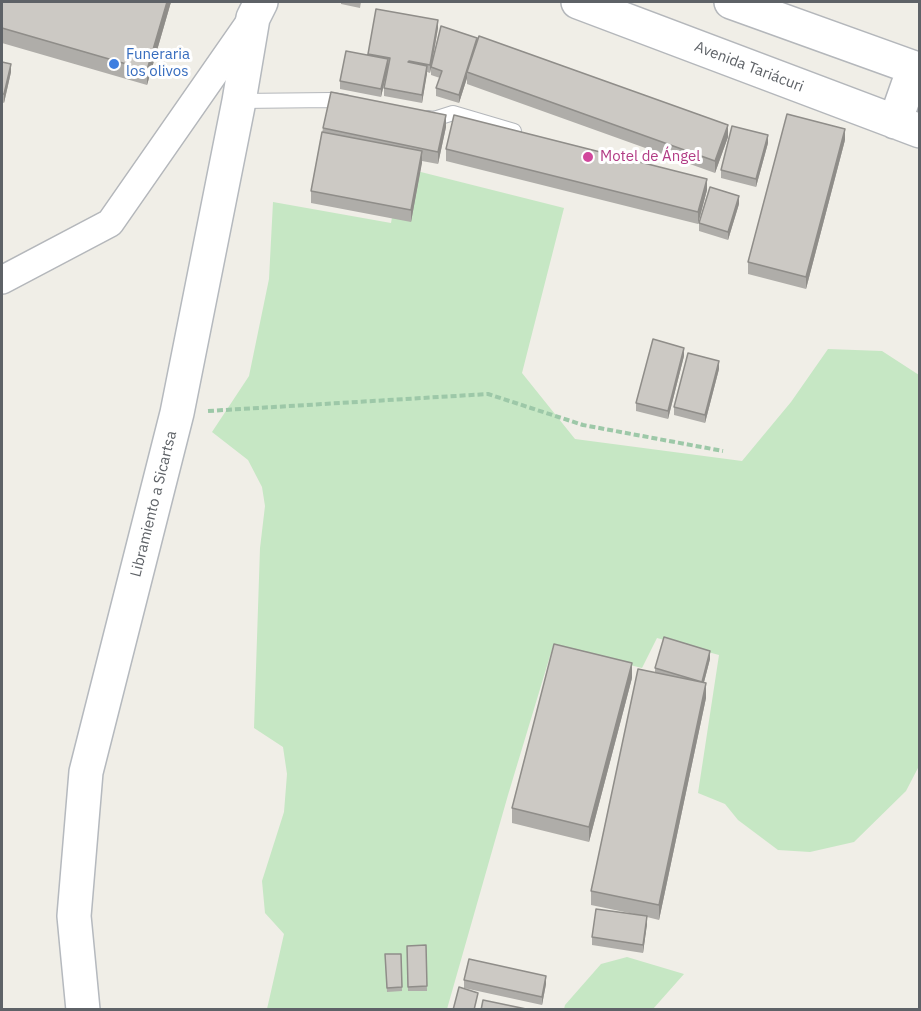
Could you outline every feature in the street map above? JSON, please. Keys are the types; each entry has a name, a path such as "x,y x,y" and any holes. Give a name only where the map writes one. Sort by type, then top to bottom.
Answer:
{"main road":[{"name":"Avenida Tariácuri","path":"578,2 907,127"},
{"path":"731,2 917,69 907,127"},
{"name":"Libramiento a Sicartsa","path":"83,1010 74,916 86,772 177,413 257,10"}],"street":[{"path":"2,280 110,223 257,10"}],"lane":[{"path":"239,101 332,100 354,104"},
{"path":"411,115 434,119 453,113 530,135"}],"path":[{"path":"177,413 488,394 583,424 723,452"}],"green space":[{"path":"401,167 564,208 522,373 575,439 742,461 791,402 828,349 882,351 919,375 919,766 906,791 854,842 810,852 778,850 738,820 725,804 698,793 719,655 657,638 642,668 553,646 447,1009 267,1009 284,934 265,913 262,881 284,812 287,774 283,747 254,728 260,548 265,506 262,487 248,460 212,432 249,376 269,279 273,202 391,223"},
{"path":"627,957 684,974 653,1009 564,1009 601,964"}],"building":[{"name":"Funeraria los olivos","path":"2,2 167,2 147,70 2,28"},
{"path":"376,9 438,20 430,65 408,62 427,66 422,95 384,88 390,58 368,54"},
{"path":"441,26 477,38 459,95 436,88 442,71 431,67"},
{"path":"479,36 728,125 715,161 467,72"},
{"path":"346,51 388,59 381,89 340,81"},
{"path":"2,62 11,64 4,94 2,94"},
{"path":"331,92 446,115 438,152 323,128"},
{"path":"787,114 845,129 806,277 748,262"},
{"path":"454,115 707,179 698,212 446,149"},
{"path":"732,126 768,135 756,179 721,170"},
{"path":"322,132 422,151 411,210 311,191"},
{"path":"710,187 739,196 728,232 699,223"},
{"path":"653,339 684,348 668,411 636,403"},
{"path":"688,353 719,361 705,415 674,407"},
{"path":"664,637 710,651 702,682 655,668"},
{"path":"554,644 632,663 589,827 512,808"},
{"path":"638,669 706,683 659,905 591,891"},
{"path":"596,909 647,916 643,945 592,937"},
{"path":"426,945 427,986 408,987 407,946"},
{"path":"385,954 401,954 402,987 387,988"},
{"path":"469,959 546,976 542,997 464,980"},
{"path":"459,987 478,993 474,1010 453,1010"},
{"path":"483,1000 531,1010 481,1010"}],"place":[{"name":"Funeraria los olivos","path":"114,64"},
{"name":"Motel de Ángel","path":"588,157"}]}
